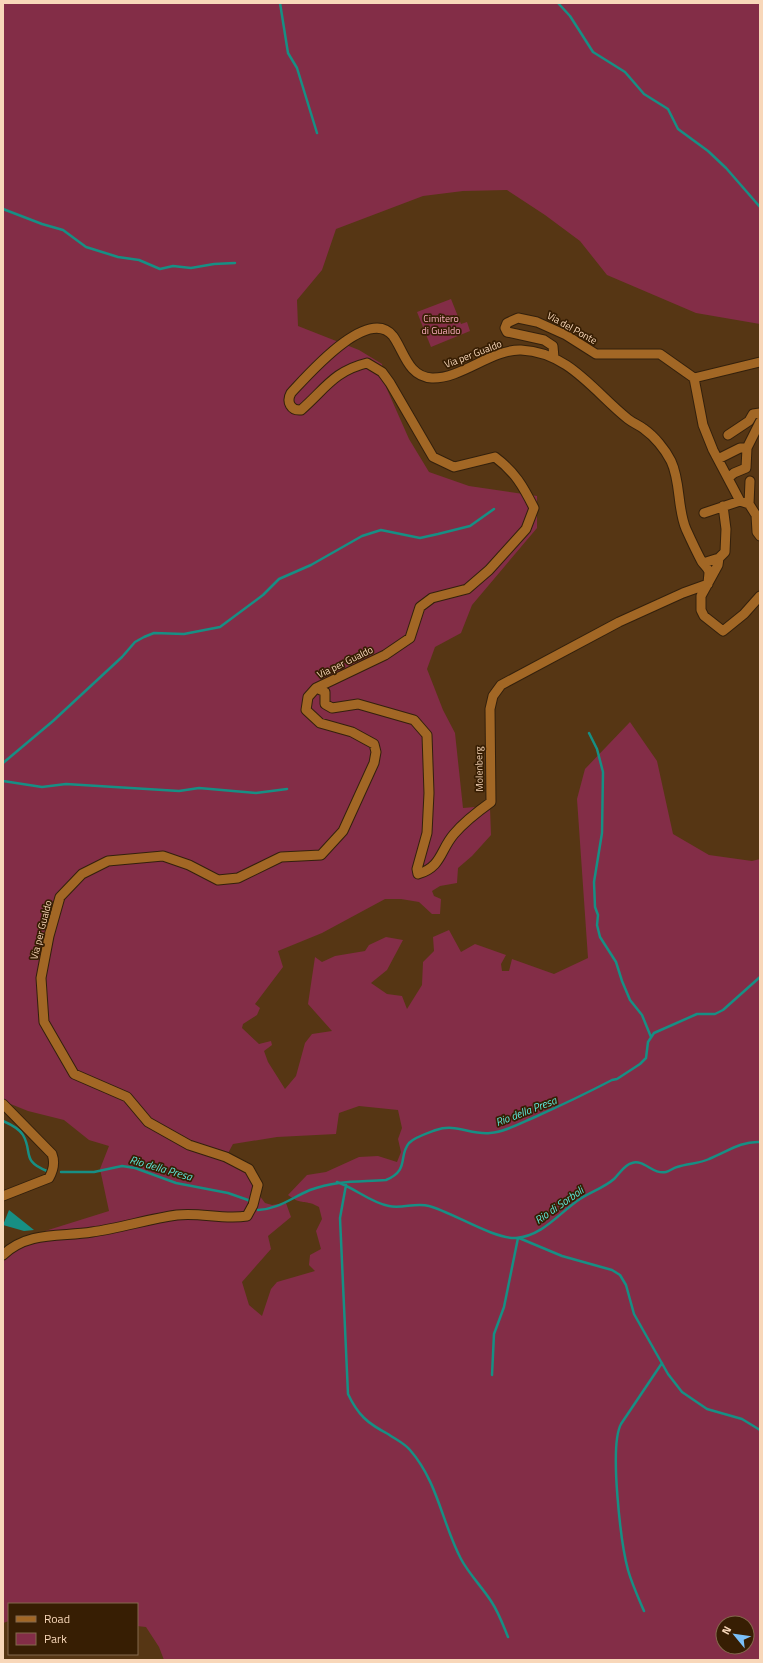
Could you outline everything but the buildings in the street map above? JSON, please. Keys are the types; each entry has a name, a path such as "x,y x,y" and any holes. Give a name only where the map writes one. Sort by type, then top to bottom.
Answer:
{"street":[{"name":"Via del Ponte","path":"554,358 553,346 544,340 507,332 505,328 507,323 518,318 537,322 566,335 596,354 660,354 694,378"},
{"name":"Via per Gualdo","path":"3,1255 11,1247 45,1235 92,1232 178,1215 230,1219 246,1216 253,1205 258,1185 249,1169 226,1157 182,1141 148,1122 127,1097 74,1074 44,1022 41,978 49,936 60,897 82,874 108,861 162,856 188,865 218,880 238,878 281,857 321,855 343,831 374,764 376,752 374,744 352,732 320,722 306,710 308,696 316,688 385,655 410,638 420,607 432,598 467,589 489,570 526,529 534,508 526,491 511,469 496,457 454,467 433,457 390,383 382,372 367,363 351,367 336,376 301,410 295,409 290,405 288,399 291,393 328,354 352,337 374,328 386,330 392,335 407,362 417,372 430,378 444,376 513,350 522,350 554,358 575,370 629,420 644,429 664,451 672,466 686,528 703,563 709,570 708,584"},
{"path":"760,362 694,378 703,424 728,478 744,502 756,514 757,532 760,536"},
{"path":"728,435 749,421 753,414 760,413"},
{"path":"728,478 734,472 746,469 747,448 760,422"},
{"path":"718,459 740,448 747,448"},
{"path":"744,502 750,481"},
{"path":"704,513 723,506 744,502"},
{"path":"703,563 719,558 725,552 726,529 723,506"},
{"path":"719,558 718,565 701,596 701,610 704,616 723,631 744,614 760,596"},
{"name":"Molenberg","path":"316,688 325,692 325,704 332,708 358,704 414,720 427,735 429,793 427,832 418,868 418,874 425,872 437,863 452,836 469,818 491,802 490,709 493,696 501,685 619,622 683,593 708,584"},
{"path":"3,1104 52,1154 54,1158 52,1171 49,1178 3,1196"}],"green space":[{"path":"3,3 760,3 760,324 696,313 607,275 580,241 545,215 507,190 463,191 423,196 336,229 322,270 297,300 298,326 359,350 382,364 386,387 409,439 429,472 469,486 537,496 537,528 472,605 461,633 435,647 427,669 443,710 455,733 463,808 475,807 449,833 434,861 424,869 421,867 429,735 415,719 358,702 332,706 315,686 304,695 301,711 318,726 351,735 371,747 372,752 371,762 340,829 319,852 280,853 237,874 219,876 190,861 163,852 107,858 57,895 45,935 40,1023 71,1077 125,1100 146,1126 246,1172 254,1185 250,1204 244,1212 230,1215 215,1213 92,1228 45,1231 109,1211 100,1169 109,1146 89,1140 64,1120 28,1111 3,1101"},
{"name":"Cimitero di Gualdo","path":"451,299 461,324 467,322 470,331 431,347 417,312"},
{"path":"317,692 322,693 323,706 357,707 413,723 424,736 426,793 424,832 416,868 425,875 440,866 455,838 471,821 490,808 491,835 472,856 458,868 457,883 440,886 432,891 434,896 441,899 440,914 432,914 419,902 401,899 385,899 322,933 278,951 283,967 255,1004 260,1008 257,1015 243,1024 242,1028 259,1044 271,1041 272,1045 264,1051 268,1062 285,1089 296,1076 305,1043 312,1034 332,1031 308,1004 315,957 322,962 335,956 365,951 369,945 386,937 403,940 387,970 371,983 387,994 402,996 407,1009 422,985 423,962 434,951 433,937 449,930 461,952 475,944 506,955 501,964 502,971 509,971 512,959 554,974 588,958 577,799 585,769 630,722 657,761 673,834 709,855 752,861 760,859 760,1660 164,1660 159,1647 146,1627 138,1626 138,1603 8,1603 8,1621 3,1623 3,1262 5,1257 23,1244 178,1218 248,1218 259,1195 265,1203 272,1205 286,1203 291,1217 268,1236 271,1249 242,1282 249,1305 262,1316 271,1289 277,1282 315,1271 309,1265 310,1255 321,1249 316,1231 322,1219 319,1207 311,1203 301,1202 288,1195 307,1175 326,1172 359,1157 378,1156 397,1162 401,1152 398,1139 402,1128 398,1110 359,1106 339,1113 336,1134 277,1137 233,1144 227,1155 190,1142 150,1120 129,1095 76,1072 46,1021 43,978 63,898 83,876 109,864 162,858 218,883 282,860 323,858 345,833 379,752 322,720 308,709 310,698"}],"water":[{"path":"9,1210 34,1230 24,1231 3,1225"}],"waterway":[{"path":"280,3 288,53 297,68 317,133"},
{"path":"558,3 570,16 593,52 625,72 644,94 668,109 678,129 708,151 726,168 760,207"},
{"path":"3,209 42,224 63,230 86,247 118,257 139,260 160,269 173,266 191,268 214,264 235,263"},
{"path":"3,763 53,721 122,657 135,642 144,637 154,633 184,634 220,627 263,595 279,579 311,565 362,536 381,530 420,538 470,526 494,509"},
{"path":"589,733 597,749 603,772 602,833 594,882 595,907 598,915 597,925 600,937 616,962 630,1000 642,1015 651,1037"},
{"path":"3,781 42,787 66,784 179,791 199,788 256,793 287,789"},
{"name":"Rio della Presa","path":"258,1210 272,1208 310,1190 329,1184 386,1180 398,1172 409,1143 418,1137 436,1130 443,1128 457,1128 483,1133 496,1132 513,1127 555,1108 612,1080 617,1079 640,1064 646,1058 648,1042 654,1033 697,1014 715,1014 723,1010 760,977"},
{"name":"Rio della Presa","path":"3,1121 19,1130 26,1141 31,1160 34,1164 47,1171"},
{"name":"Rio di Sorboli","path":"337,1182 369,1199 382,1204 394,1207 419,1205 429,1206 484,1230 507,1237 516,1238 535,1233 551,1223 580,1199 614,1179 624,1167 629,1164 636,1162 641,1163 657,1171 666,1172 676,1167 705,1161 746,1143 760,1142"},
{"name":"Rio della Presa","path":"61,1172 94,1172 122,1166 135,1168 176,1183 228,1193 248,1200 251,1204"},
{"path":"346,1185 340,1218 348,1394 364,1418 405,1445 419,1462 427,1475 461,1559 494,1606 508,1637"},
{"path":"492,1375 494,1334 504,1307 518,1238"},
{"path":"519,1238 562,1256 612,1270 620,1275 626,1285 634,1314 668,1374 682,1392 707,1409 742,1419 760,1430"},
{"path":"644,1611 631,1580 625,1557 617,1496 616,1452 621,1424 662,1363"}]}
